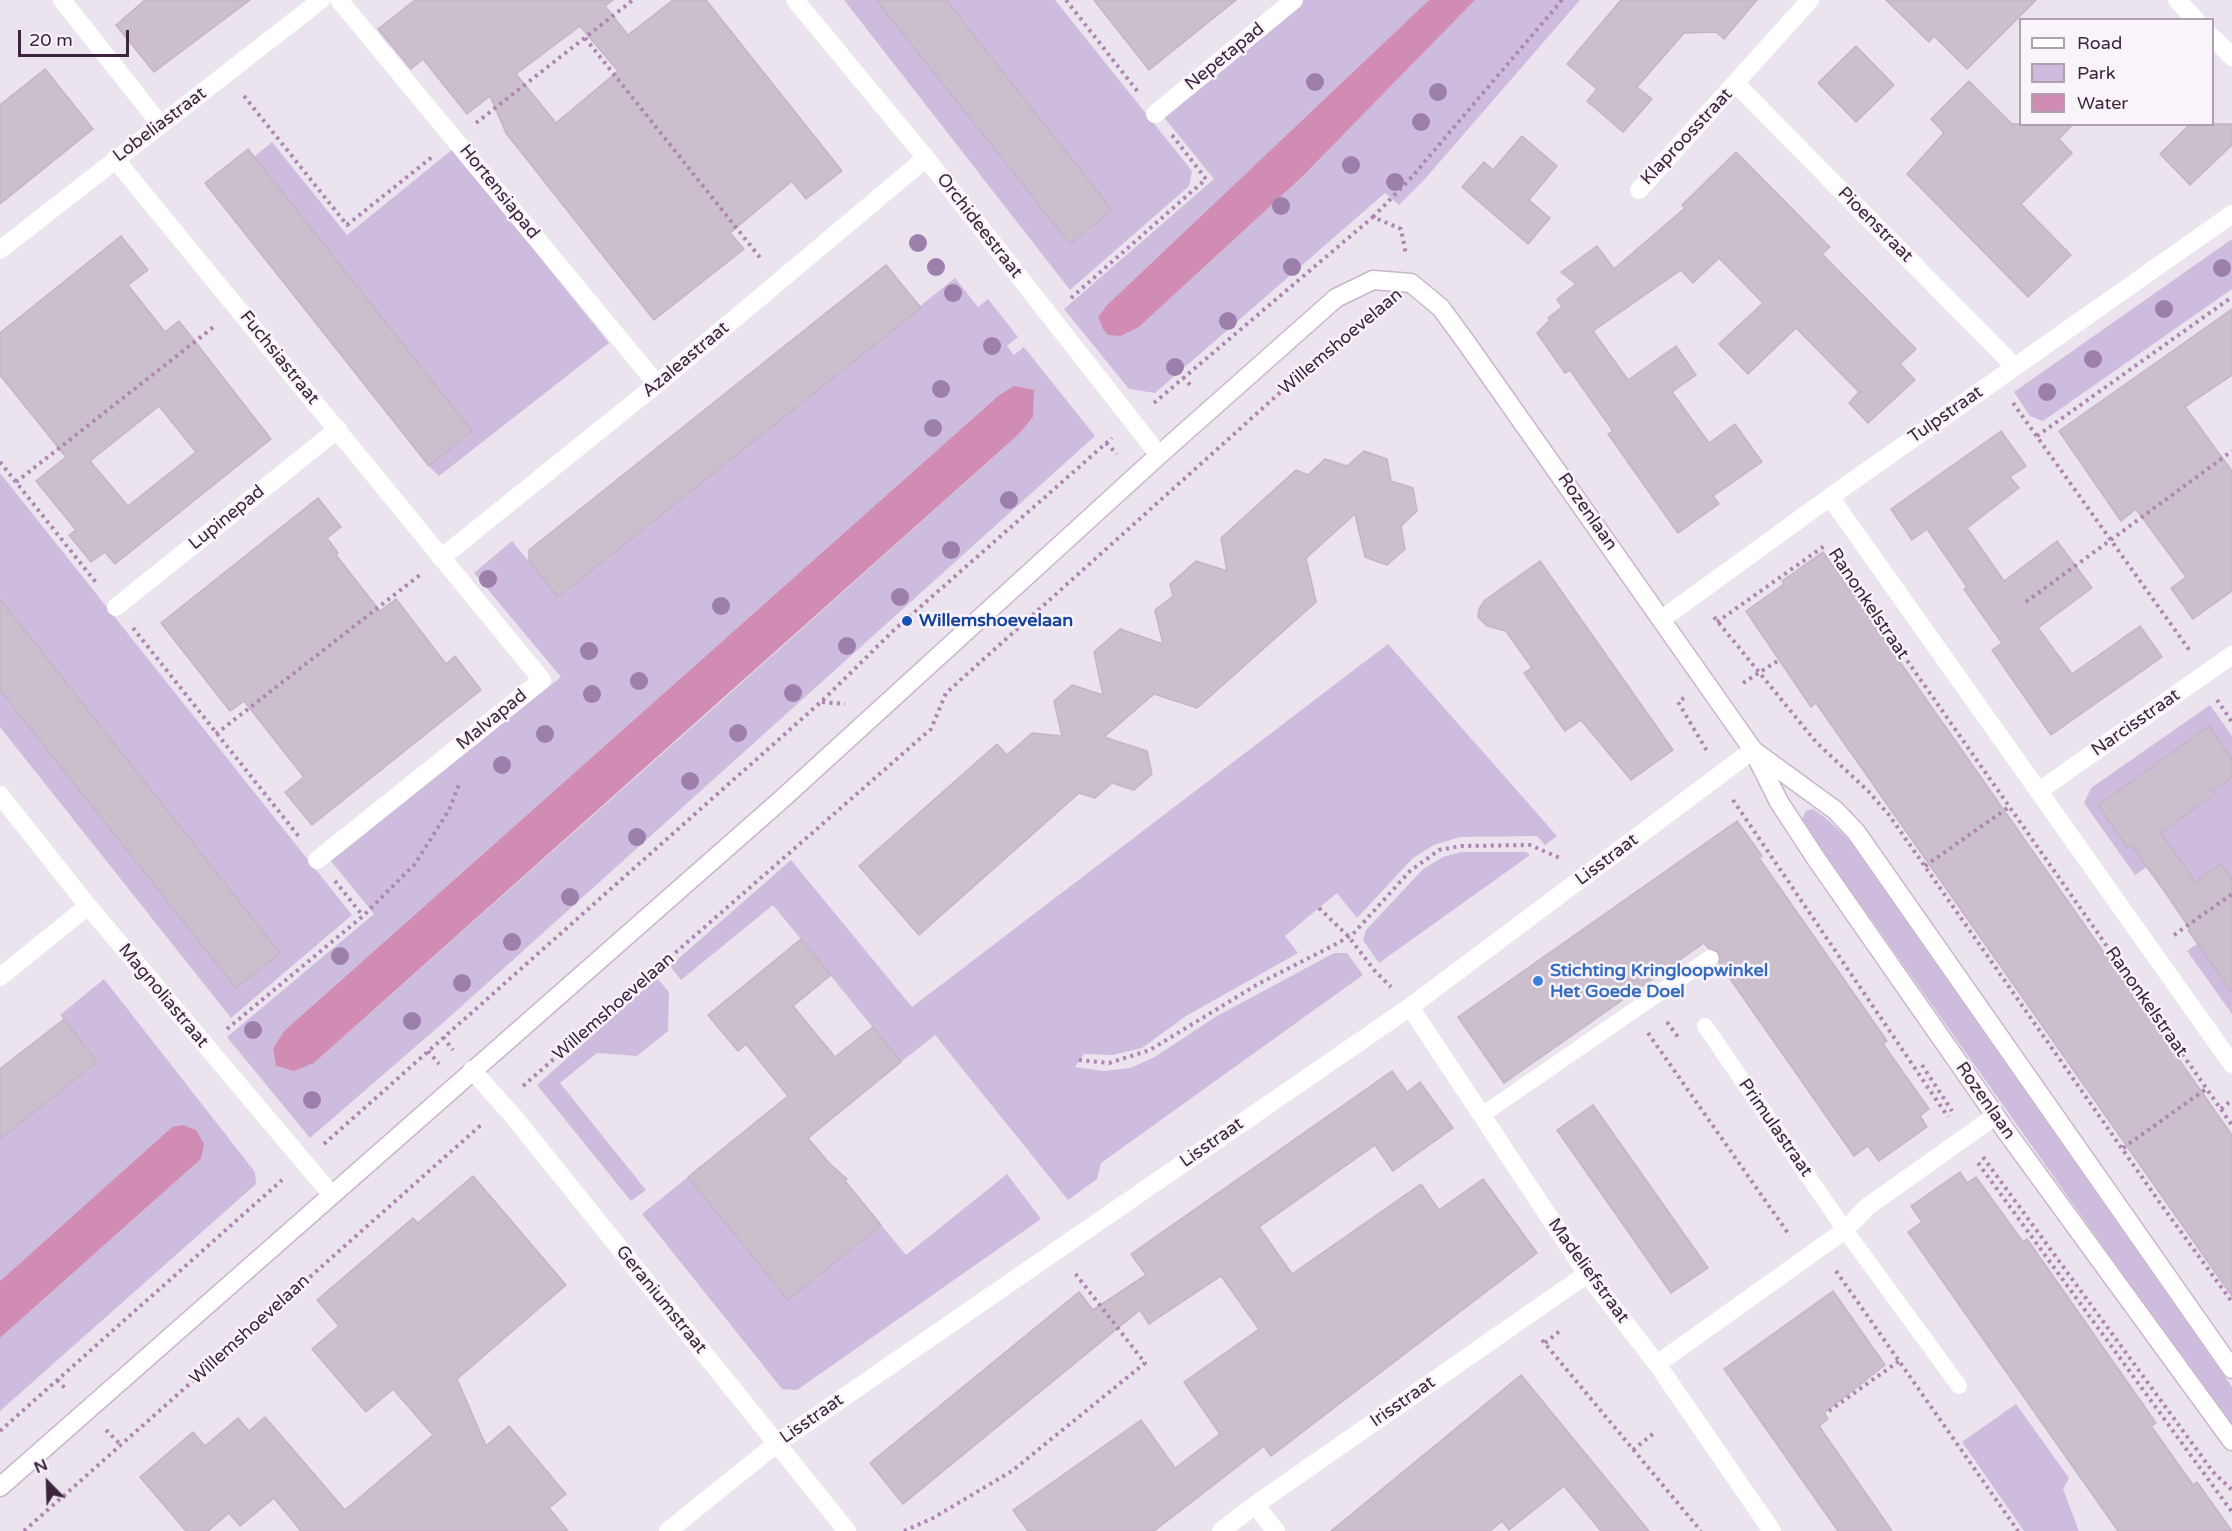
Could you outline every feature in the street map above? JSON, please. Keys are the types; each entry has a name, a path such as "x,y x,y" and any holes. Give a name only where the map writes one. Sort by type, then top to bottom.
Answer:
{"street":[{"path":"62,0 160,124"},
{"name":"Lobeliastraat","path":"0,250 321,0"},
{"name":"Hortensiapad","path":"339,0 657,384"},
{"name":"Orchideestraat","path":"795,0 926,158 1159,455"},
{"name":"Nepetapad","path":"1155,114 1294,0"},
{"name":"Klaproosstraat","path":"1639,190 1810,0"},
{"path":"2176,0 2194,18"},
{"path":"2214,39 2232,57"},
{"name":"Pioenstraat","path":"1736,84 2014,366"},
{"name":"Azaleastraat","path":"441,558 657,384 926,158"},
{"name":"Fuchsiastraat","path":"115,159 338,429 441,558"},
{"name":"Tulpstraat","path":"1662,620 1830,497 2232,214"},
{"name":"Willemshoevelaan","path":"0,1487 782,799 1159,455 1336,298 1374,280 1411,283"},
{"name":"Rozenlaan","path":"1411,283 1441,309 1461,336 1753,750 1779,802 1817,860 1995,1116 2232,1441"},
{"name":"Lupinepad","path":"116,608 338,429"},
{"name":"Ranonkelstraat","path":"1830,497 2232,1064"},
{"name":"Malvapad","path":"318,860 542,680 441,558"},
{"name":"Narcisstraat","path":"2039,791 2232,655"},
{"name":"Rozenlaan","path":"1753,750 1836,810 1856,832 2232,1369"},
{"name":"Lisstraat","path":"668,1531 777,1444 1410,1007 1753,750"},
{"name":"Magnoliastraat","path":"0,795 88,906 331,1194"},
{"path":"0,977 88,906"},
{"name":"Madeliefstraat","path":"1410,1007 1587,1274 1657,1364 1772,1531"},
{"name":"Geraniumstraat","path":"472,1070 502,1104 847,1531"},
{"path":"1657,1364 1845,1230 1867,1207 1995,1116"},
{"name":"Irisstraat","path":"1221,1531 1587,1274"},
{"path":"1255,1505 1276,1531"}],"lane":[{"path":"1482,1115 1710,958"},
{"name":"Primulastraat","path":"1705,1026 1845,1230 1959,1386"}],"path":[{"path":"1050,316 1206,179 1066,0"},
{"path":"1373,217 1410,179 1562,0"},
{"path":"585,38 780,282"},
{"name":"Willemshoevelaan","path":"24,1531 502,1104 931,729 946,693 1333,345 1411,283"},
{"path":"2037,436 2232,297"},
{"path":"16,482 238,307"},
{"path":"1996,379 2206,674"},
{"path":"2026,602 2232,452"},
{"path":"0,462 363,916"},
{"name":"Ranonkelstraat","path":"1830,497 1827,544 1833,554"},
{"path":"1717,622 1827,544"},
{"path":"216,734 441,558"},
{"name":"Ranonkelstraat","path":"1888,632 2232,1125"},
{"path":"0,1431 822,702 852,705"},
{"path":"206,1046 363,916 415,864 449,810 462,779"},
{"path":"1925,866 2009,807"},
{"path":"1079,1060 1109,1063 1150,1050 1258,984 1348,936 1410,871 1425,858 1440,850 1461,846 1530,845 1561,858"},
{"path":"2152,951 2232,894"},
{"path":"1319,908 1348,936 1375,971 1410,1007"},
{"path":"2123,1148 2206,1089"},
{"path":"2221,1109 2232,1100"},
{"path":"904,1531 933,1518 1012,1471 1145,1363 1057,1251"},
{"path":"1524,1318 1701,1531"},
{"path":"1545,1342 1562,1330"},
{"path":"1829,1411 1900,1361"},
{"path":"1634,1450 1654,1433"}],"green space":[{"path":"844,0 1055,0 1192,171 1189,186 1070,290"},
{"path":"1303,0 1429,0 1106,306 1098,317 1121,336 1139,327 1302,177 1475,0 1580,0 1424,180 1399,205 1385,193 1155,393 1129,389 1064,309 1214,179 1162,115"},
{"path":"272,142 347,235 453,149 609,343 439,476 429,466 472,431 254,157"},
{"path":"2232,239 2232,289 2043,421 2030,416 2014,392"},
{"path":"955,278 978,307 988,299 1018,337 1007,346 1014,355 1024,347 1095,436 444,1022 310,1138 227,1037 374,914 331,861 561,677 474,573 512,541 558,596","holes":["998,396 1033,417 1019,434 314,1063 273,1048 284,1031"]},
{"path":"0,473 352,915 231,1018 0,727"},
{"path":"1388,644 1557,836 1545,845 1537,836 1460,837 1434,845 1413,858 1357,918 1337,893 1285,936 1298,953 1186,1016 1142,1048 1113,1055 1084,1054 1075,1067 1104,1071 1130,1068 1153,1058 1217,1016 1334,953 1347,953 1363,975 1101,1163 1097,1179 1068,1200 935,1035 901,1062 773,905 681,980 670,966 791,860 912,1007"},
{"path":"2210,705 2232,736 2232,759 2209,727 2098,805 2128,847 2214,795 2202,778 2232,777 2232,879 2221,864 2200,879 2208,901 2171,850 2135,875 2084,803 2091,788"},
{"path":"1813,809 1850,841 2232,1387 2232,1428 1805,826 1802,819 1806,811"},
{"path":"1461,852 1526,852 1530,855 1379,963 1363,940 1366,930 1423,869 1443,857"},
{"path":"2197,944 2232,969 2221,977 2232,993 2232,1014 2187,951"},
{"path":"657,978 669,992 668,1031 637,1056 597,1053 560,1083 646,1190 631,1201 537,1085"},
{"path":"104,979 255,1172 256,1184 0,1411 0,1338 201,1159 172,1127 0,1281 0,1139 97,1062 60,1015"},
{"path":"1007,1174 1041,1219 797,1390 782,1389 642,1214 688,1177 788,1300 881,1225 906,1255"},
{"path":"2016,1404 2069,1478 2063,1489 2079,1531 2024,1531 1962,1442"}],"water":[{"path":"1429,0 1475,0 1302,177 1139,327 1121,336 1108,335 1098,317 1106,306"},
{"path":"1014,386 1034,390 1033,417 1019,434 314,1063 294,1071 276,1066 273,1048 284,1031 998,396"},
{"path":"183,1125 196,1130 204,1144 201,1159 0,1338 0,1281 172,1127"}],"building":[{"path":"145,0 250,0 154,72 116,25"},
{"path":"415,0 613,0 605,6 628,35 673,0 706,0 842,171 806,199 792,181 730,233 744,249 654,320 506,133 490,96 467,114 423,59 411,69 378,29","holes":["580,26 618,71 556,123 516,74"]},
{"path":"876,0 946,0 1112,210 1070,244"},
{"path":"1094,0 1236,0 1149,70"},
{"path":"1621,0 1757,0 1724,39 1716,32 1684,33 1637,87 1652,99 1623,132 1587,101 1597,89 1567,64"},
{"path":"1886,0 2036,0 1967,69 1934,36 1929,42"},
{"path":"1856,46 1894,85 1856,122 1818,83"},
{"path":"45,69 93,129 0,204 0,105"},
{"path":"1969,81 2012,124 2071,126 2059,139 2072,153 2021,204 2071,255 2028,297 1907,174 1944,133 1931,119"},
{"path":"2232,124 2232,145 2190,185 2160,154 2188,126"},
{"path":"1522,136 1557,166 1529,200 1550,218 1528,244 1462,187 1484,162 1493,170"},
{"path":"248,149 472,431 429,466 205,183"},
{"path":"1736,152 1830,247 1822,254 1916,349 1900,364 1915,380 1868,423 1849,403 1859,392 1796,328 1748,374 1719,344 1763,303 1719,258 1693,283 1681,270 1593,331 1628,380 1676,346 1696,375 1672,392 1709,443 1735,424 1762,462 1713,496 1719,504 1678,533 1608,434 1613,431 1570,370 1565,373 1537,333 1550,320 1548,318 1562,307 1557,299 1576,284 1561,272 1597,246 1614,269 1685,208 1682,205"},
{"path":"121,236 148,270 128,285 165,332 179,321 271,439 115,564 105,552 91,562 69,535 76,530 36,481 66,457 0,375 0,333","holes":["159,406 196,452 128,506 90,461"]},
{"path":"886,265 921,308 558,597 529,561 529,550"},
{"path":"2232,309 2232,375 2185,407 2232,471 2232,591 2193,619 2171,588 2186,577 2136,509 2121,521 2059,431"},
{"path":"2001,431 2026,466 2010,477 2019,488 1967,528 2004,581 2057,541 2092,588 2038,628 2072,674 2140,626 2162,657 2051,735 1992,650 2002,643 1964,589 1967,587 1927,529 1912,540 1891,509"},
{"path":"1364,451 1387,459 1391,481 1413,488 1417,511 1401,526 1405,549 1387,565 1365,557 1355,514 1306,558 1316,602 1197,708 1154,694 1104,737 1147,751 1152,774 1134,790 1112,783 1095,798 1079,793 919,935 859,866 997,744 1007,755 1032,733 1062,736 1054,701 1072,685 1103,695 1094,652 1120,629 1163,644 1155,610 1173,596 1170,584 1196,561 1227,571 1221,538 1296,470 1308,475 1325,459 1347,466"},
{"path":"318,498 341,527 327,538 338,553 336,555 380,611 396,599 446,664 455,656 481,690 312,825 285,792 304,777 244,701 230,711 161,623"},
{"path":"1823,552 1884,632 1881,635 2232,1135 2232,1296 1816,703 1811,707 1746,611 1784,584 1782,581"},
{"path":"1540,561 1673,750 1631,780 1581,720 1565,731 1524,673 1532,668 1506,631 1487,626 1478,617 1479,609 1485,600"},
{"path":"0,599 280,953 236,988 0,690"},
{"path":"2209,726 2232,759 2232,777 2212,791 2214,794 2161,833 2195,882 2221,864 2232,879 2232,993 2188,930 2190,929 2165,892 2131,845 2127,847 2098,805"},
{"path":"1737,821 1762,856 1759,858 1887,1041 1883,1044 1929,1109 1920,1116 1927,1127 1879,1161 1868,1146 1854,1156 1719,963 1718,952 1708,948 1704,943 1504,1083 1458,1017"},
{"path":"801,939 831,975 793,1006 835,1057 873,1027 901,1062 808,1138 829,1163 847,1179 845,1181 881,1225 788,1300 688,1177 788,1096 746,1044 738,1051 708,1015"},
{"path":"64,1019 97,1062 0,1139 0,1069"},
{"path":"1392,1071 1407,1092 1420,1082 1453,1128 1393,1171 1375,1145 1259,1227 1292,1274 1421,1184 1439,1210 1483,1179 1537,1253 1271,1456 1264,1446 1154,1531 1028,1531 1013,1510 1141,1420 1175,1468 1220,1434 1184,1382 1259,1329 1221,1276 1149,1324 1140,1310 903,1504 870,1463 1079,1292 1093,1310 1146,1275 1131,1254"},
{"path":"1593,1105 1708,1268 1671,1293 1557,1130"},
{"path":"1960,1172 1967,1183 1976,1177 2023,1242 2027,1239 2156,1423 2151,1426 2193,1485 2197,1482 2232,1531 2118,1531 1908,1232 1922,1222 1911,1206"},
{"path":"473,1176 566,1285 457,1379 486,1446 509,1426 566,1494 549,1508 568,1531 301,1531 274,1498 240,1526 229,1513 208,1531 186,1531 140,1477 193,1432 205,1446 238,1418 249,1431 265,1417 345,1510 433,1435 393,1389 366,1412 312,1349 339,1326 317,1300 413,1218 418,1223"},
{"path":"1833,1291 1885,1365 1824,1413 1828,1419 1819,1426 1892,1531 1838,1531 1724,1369"},
{"path":"1521,1375 1649,1531 1601,1531 1564,1486 1509,1530 1502,1521 1490,1531 1331,1531"}],"place":[{"name":"Willemshoevelaan","path":"907,621"},
{"name":"Stichting Kringloopwinkel Het Goede Doel","path":"1538,981"}]}
